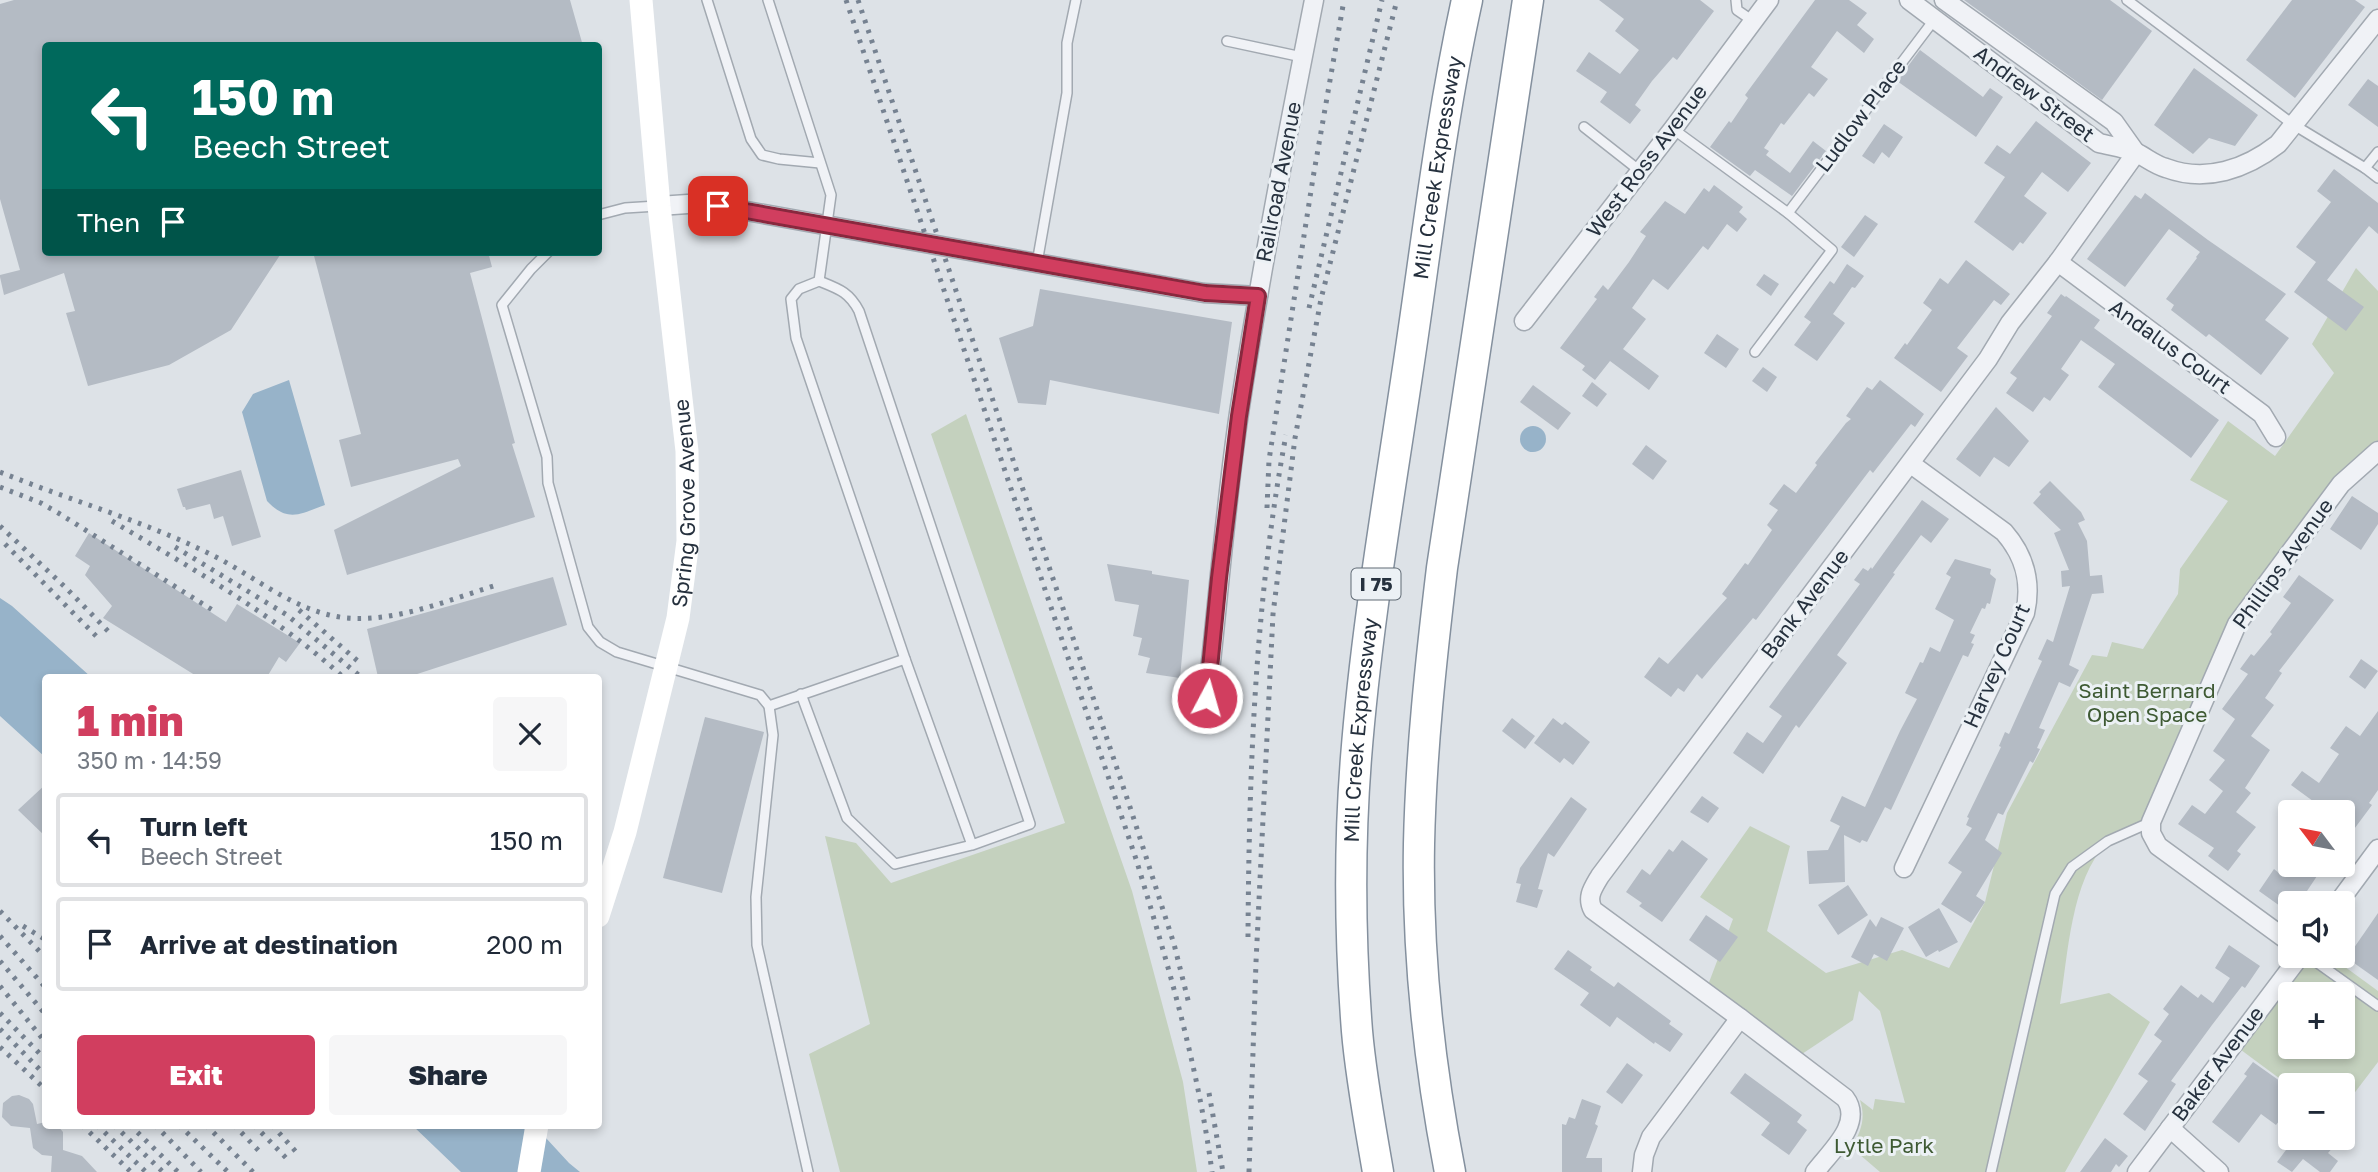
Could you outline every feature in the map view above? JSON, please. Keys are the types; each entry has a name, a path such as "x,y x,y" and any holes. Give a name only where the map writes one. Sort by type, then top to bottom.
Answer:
{"highway":[{"name":"Mill Creek Expressway","path":"1378,1172 1358,1034 1354,975 1352,848 1356,760 1363,681 1380,555 1444,126 1467,0"},
{"path":"1450,1172 1435,1085 1424,993 1419,844 1425,750 1431,662 1442,568 1528,0"}],"main road":[{"name":"Spring Grove Avenue","path":"602,904 625,832 667,666 678,618 688,541 687,451 659,206 641,0"},
{"path":"529,1172 536,1129"}],"street":[{"name":"Railroad Avenue","path":"1207,698 1239,416 1258,296 1314,0"},
{"name":"West Ross Avenue","path":"1524,321 1673,130 1769,0"},
{"name":"Andrew Street","path":"1909,0 2099,143 2136,153"},
{"name":"Andrew Street","path":"1944,0 2115,122 2136,153"},
{"path":"2136,153 2168,170 2189,174 2220,173 2259,159 2278,144 2378,19"},
{"name":"Bank Avenue","path":"1815,1172 1850,1126 1852,1115 1845,1098 1593,910 1590,904 1591,891 1988,359 2010,323 2058,262 2136,153"},
{"path":"659,206 702,203 1205,293 1258,296"},
{"name":"Andalus Court","path":"2058,262 2262,414 2276,437"},
{"name":"Phillips Avenue","path":"2151,822 2237,624 2341,484 2378,451"},
{"name":"Harvey Court","path":"1904,867 2025,613 2028,598 2027,571 2014,543 2004,532 1910,464"},
{"path":"2151,822 2151,833 2158,846 2278,934"},
{"path":"2348,891 2378,849"},
{"name":"Baker Avenue","path":"2137,1172 2291,968"},
{"path":"1642,1172 1644,1155 1651,1137 1740,1018"},
{"path":"2171,1128 2219,1172"}],"lane":[{"path":"707,0 751,139 762,155 820,163"},
{"path":"768,0 831,195 818,282"},
{"path":"1037,263 1068,93 1067,43 1076,0"},
{"path":"1736,0 1737,10 1753,21"},
{"path":"2127,0 2294,125 2378,178"},
{"name":"Ludlow Place","path":"1788,213 1934,20"},
{"path":"1227,41 1303,57"},
{"path":"1584,127 1640,171"},
{"path":"1673,130 1788,213 1832,250 1755,352"},
{"path":"2365,168 2378,152"},
{"path":"602,214 625,208 659,206"},
{"path":"544,256 502,305 547,457 548,483 588,627 600,642 617,652 760,695 769,706 773,735 756,897 757,945 808,1172"},
{"path":"801,694 847,818 895,864 972,845 1030,824 859,311 852,297 818,282 799,289 792,299 796,338 905,659 972,845"},
{"path":"769,706 905,659"},
{"path":"1991,1172 2055,894 2072,867 2108,841 2151,822"},
{"path":"2325,968 2378,1006"}],"green space":[{"path":"2356,268 2378,291 2378,451 2253,602 2151,822 2107,843 2095,858 2078,897 2060,1004 2109,993 2150,1022 2065,1172 1880,1172 1852,1148 1862,1124 1860,1100 1873,1110 1875,1099 1905,1103 1880,1011 1859,991 1853,1020 1799,1056 1708,985 1733,919 1700,897 1750,826 1790,846 1767,931 1826,973 1902,950 1949,968 1985,902 2007,813 2092,655 2107,657 2112,642 2143,649 2178,594 2180,569 2228,501 2190,480 2228,421 2275,456 2334,373 2312,344"},
{"path":"966,414 1132,891 1183,1082 1197,1172 840,1172 809,1054 870,1024 825,836 856,843 891,883 1065,823 931,434"},
{"path":"2291,968 2346,968 2378,991 2378,1062 2355,1092 2355,1073 2278,1073 2278,1077 2233,1044 2278,985 2278,1059 2355,1059 2355,982 2280,982"}],"water":[{"path":"289,380 325,505 295,515 281,512 267,501 242,412 253,394"},
{"path":"1533,426 1542,430 1546,439 1542,448 1533,452 1524,448 1520,439 1524,430"},
{"path":"0,598 88,674 42,674 42,754 0,716"},
{"path":"416,1129 538,1129 580,1172 461,1172"}],"building":[{"path":"14,0 570,0 582,42 42,42 42,256 279,256 231,330 169,365 88,386 66,313 75,311 64,273 4,295 0,275 20,270 0,199 0,4"},
{"path":"1599,0 1700,0 1714,11 1677,60 1673,57 1652,81 1635,105 1641,110 1630,124 1600,102 1607,92 1576,71 1589,52 1620,74 1639,50 1615,31 1624,19"},
{"path":"1815,0 1849,0 1867,13 1857,25 1874,39 1864,53 1837,31 1811,67 1828,79 1814,97 1809,93 1784,125 1781,123 1764,148 1769,151 1766,155 1790,173 1813,141 1826,151 1792,196 1755,170 1750,176 1710,147 1729,121 1731,123 1748,98 1745,95"},
{"path":"1964,0 2110,0 2152,31 2102,100"},
{"path":"2292,0 2355,0 2365,7 2295,98 2246,60"},
{"path":"1920,50 1983,97 1990,88 2003,97 1976,137 1897,81"},
{"path":"2194,68 2258,115 2235,146 2209,138 2193,154 2154,125"},
{"path":"2368,79 2378,86 2378,127 2348,105"},
{"path":"2036,121 2091,163 2068,192 2042,172 2024,196 2047,213 2023,244 2020,242 2013,251 1974,222 2005,177 1984,163 1997,145 2010,154"},
{"path":"1884,124 1903,137 1889,158 1882,152 1874,164 1862,156"},
{"path":"2334,169 2378,203 2378,234 2369,226 2327,280 2364,307 2346,331 2294,292 2316,262 2296,247 2331,202 2317,191"},
{"path":"1714,185 1743,207 1739,212 1747,219 1737,232 1727,224 1708,250 1703,246 1668,290 1653,279 1632,308 1646,319 1623,349 1659,376 1649,390 1610,361 1595,380 1582,370 1585,366 1560,348 1597,299 1594,297 1603,285 1608,290 1629,262 1646,236 1640,232 1665,201 1685,214 1704,188 1709,192"},
{"path":"2145,193 2286,294 2265,320 2289,338 2261,375 2209,334 2206,337 2171,310 2174,305 2166,299 2200,252 2169,229 2125,287 2087,259 2135,195 2141,199"},
{"path":"1865,215 1878,224 1854,257 1841,247"},
{"path":"314,256 489,256 492,267 470,273 515,443 512,444 535,517 347,575 334,530 461,466 458,459 351,487 339,440 361,434"},
{"path":"1966,260 2010,294 2001,305 1994,300 1957,348 1968,356 1941,392 1894,358 1905,343 1907,345 1932,310 1923,303 1940,278 1948,284"},
{"path":"1847,264 1864,276 1855,288 1852,287 1833,314 1845,323 1817,361 1794,345 1811,322 1804,317 1830,281 1834,284"},
{"path":"1764,274 1779,284 1771,296 1756,285"},
{"path":"1040,289 1232,322 1219,414 1050,380 1046,405 1018,403 999,338 1033,326"},
{"path":"2061,294 2100,320 2094,328 2219,420 2191,458 2098,387 2115,364 2081,340 2061,369 2069,375 2050,401 2044,397 2033,412 2006,393 2017,378 2010,373 2052,316 2047,313"},
{"path":"1717,334 1739,349 1726,368 1704,353"},
{"path":"1763,367 1777,377 1767,392 1752,381"},
{"path":"1880,380 1924,414 1915,427 1911,424 1873,473 1870,470 1756,620 1753,618 1702,679 1697,674 1684,692 1678,688 1671,697 1644,677 1659,657 1668,664 1727,598 1722,594 1745,563 1748,565 1772,530 1767,525 1778,510 1769,504 1784,484 1796,493 1817,465 1815,463 1851,419 1846,416 1867,387 1872,390"},
{"path":"1592,382 1607,394 1597,407 1582,396"},
{"path":"1533,385 1571,413 1558,430 1520,402"},
{"path":"1996,407 2029,441 2009,467 1994,457 1980,477 1956,459"},
{"path":"1646,445 1667,461 1653,480 1632,464"},
{"path":"241,470 261,537 232,546 223,516 214,519 210,504 186,510 177,489"},
{"path":"2050,481 2081,512 2085,520 2078,523 2087,541 2090,576 2102,575 2104,593 2092,594 2069,665 2079,670 2070,687 2059,682 2039,728 2045,730 2037,748 2040,749 2033,763 2030,761 2003,815 1998,813 1985,840 2002,853 1976,896 1985,902 1971,923 1941,904 1962,872 1948,863 1972,828 1966,825 1969,818 1967,817 2001,747 1999,746 2005,732 2009,734 2042,661 2038,659 2047,639 2053,642 2070,586 2062,587 2061,571 2069,570 2054,533 2061,530 2033,503"},
{"path":"2352,496 2378,513 2378,524 2361,550 2330,529"},
{"path":"1922,500 1949,519 1931,543 1921,535 1893,573 1895,574 1837,655 1847,663 1799,728 1796,725 1763,774 1733,753 1747,732 1763,743 1782,716 1769,707 1860,584 1854,580 1863,568 1868,571 1871,567 1872,569"},
{"path":"89,533 226,622 237,604 300,643 286,662 279,657 269,674 193,674 103,618 112,606 85,575 90,566 75,556"},
{"path":"1955,559 1991,569 1990,574 1996,579 1990,604 1987,603 1985,609 1982,608 1970,633 1975,635 1971,643 1974,644 1968,657 1963,655 1891,810 1885,807 1867,842 1862,840 1860,843 1844,835 1845,882 1809,884 1807,851 1828,850 1840,826 1830,821 1842,796 1865,807 1917,699 1905,693 1920,662 1923,663 1930,647 1940,652 1954,620 1935,609 1951,577 1946,574"},
{"path":"1107,564 1189,580 1180,678 1146,673 1150,658 1138,655 1142,638 1133,636 1139,605 1115,601"},
{"path":"2299,575 2334,600 2279,671 2282,673 2265,698 2274,705 2251,736 2270,750 2245,788 2251,793 2236,812 2256,827 2237,851 2241,854 2228,871 2208,856 2214,848 2178,824 2192,805 2205,814 2223,791 2209,780 2225,760 2213,751 2235,719 2222,709 2248,674 2240,669 2272,634 2270,632 2291,603 2283,597"},
{"path":"553,577 567,625 417,674 377,674 367,629"},
{"path":"2361,659 2378,671 2365,689 2349,677"},
{"path":"2378,711 2378,790 2369,803 2372,805 2356,827 2356,800 2312,800 2291,785 2302,771 2319,783 2339,754 2330,748 2346,726 2360,736"},
{"path":"705,717 764,732 722,893 663,878"},
{"path":"1512,718 1535,736 1525,749 1502,731"},
{"path":"1553,718 1562,725 1565,722 1590,742 1573,765 1564,758 1560,763 1534,743"},
{"path":"42,788 42,833 18,810"},
{"path":"1702,796 1719,808 1708,823 1690,812"},
{"path":"1571,797 1587,809 1554,857 1548,853 1538,889 1543,890 1537,908 1516,902 1521,884 1516,883 1520,868"},
{"path":"1682,840 1708,859 1662,922 1639,906 1642,903 1626,892 1642,869 1650,875 1669,849 1673,852"},
{"path":"2274,869 2278,877 2316,877 2307,891 2278,891 2278,905 2259,891"},
{"path":"1848,885 1868,915 1838,935 1818,905"},
{"path":"1939,908 1958,942 1926,957 1908,927"},
{"path":"2378,913 2378,980 2355,964 2355,946"},
{"path":"1706,915 1738,937 1720,962 1689,940"},
{"path":"1881,917 1904,928 1887,961 1874,954 1868,966 1851,957 1870,919 1876,927"},
{"path":"2229,945 2260,966 2171,1081 2176,1084 2145,1131 2123,1114 2148,1081 2138,1074 2162,1041 2154,1035 2169,1014 2163,1009 2181,985 2198,998 2201,994 2213,1003 2230,978 2215,968"},
{"path":"1568,950 1614,987 1618,982 1671,1021 1669,1024 1683,1034 1670,1052 1655,1042 1654,1044 1617,1017 1610,1027 1580,1005 1589,993 1554,969"},
{"path":"2253,1062 2278,1080 2278,1122 2276,1125 2261,1114 2239,1143 2212,1122 2247,1076 2244,1074"},
{"path":"1627,1063 1643,1075 1622,1104 1606,1092"},
{"path":"1745,1073 1802,1115 1797,1122 1807,1130 1789,1155 1761,1135 1770,1123 1730,1093"},
{"path":"19,1095 29,1099 33,1104 37,1124 42,1123 42,1129 60,1129 63,1132 63,1150 82,1156 97,1172 51,1172 52,1156 42,1155 33,1148 30,1128 11,1126 2,1117 3,1103 12,1096"},
{"path":"1582,1099 1601,1106 1595,1124 1598,1126 1586,1158 1602,1158 1602,1172 1562,1172 1562,1124 1566,1125 1569,1117 1575,1119"},
{"path":"2105,1138 2128,1156 2119,1167 2116,1164 2111,1172 2080,1172"},
{"path":"2286,1150 2331,1150 2328,1153 2338,1161 2330,1172 2320,1172 2303,1159 2292,1172 2277,1162"}],"railway":[{"path":"846,0 1136,859 1190,1053 1212,1172"},
{"path":"858,0 1131,810 1174,944 1189,1004"},
{"path":"1267,508 1269,460 1344,0"},
{"path":"1309,308 1382,0"},
{"path":"1249,1172 1273,614 1295,438 1321,299 1397,0"},
{"path":"1248,937 1256,685 1267,560 1286,435"},
{"path":"0,472 183,541 292,601 328,615 347,618 385,617 423,609 497,585"},
{"path":"0,487 41,503 60,514 214,611"},
{"path":"112,521 261,613 340,674"},
{"path":"0,526 108,631"},
{"path":"5,544 99,639"},
{"path":"175,547 287,615 357,674"},
{"path":"299,610 360,663"},
{"path":"0,911 42,954"},
{"path":"23,926 42,938"},
{"path":"0,936 42,983"},
{"path":"0,961 42,1010"},
{"path":"0,986 42,1038"},
{"path":"0,1013 42,1056"},
{"path":"0,1029 42,1072"},
{"path":"0,1047 42,1086"},
{"path":"1209,1093 1223,1172"},
{"path":"86,1129 131,1172"},
{"path":"101,1129 146,1172"},
{"path":"118,1129 163,1172"},
{"path":"134,1129 178,1172"},
{"path":"159,1129 201,1172"},
{"path":"183,1129 228,1172"},
{"path":"210,1129 253,1172"},
{"path":"238,1129 261,1153"},
{"path":"258,1129 289,1161"},
{"path":"276,1129 298,1154"}],"route":[{"path":"718,206 1205,293 1258,296 1239,416 1207,698"}],"park label":[{"name":"Saint Bernard Open Space","path":"2147,703"},
{"name":"Lytle Park","path":"1884,1146"}]}
